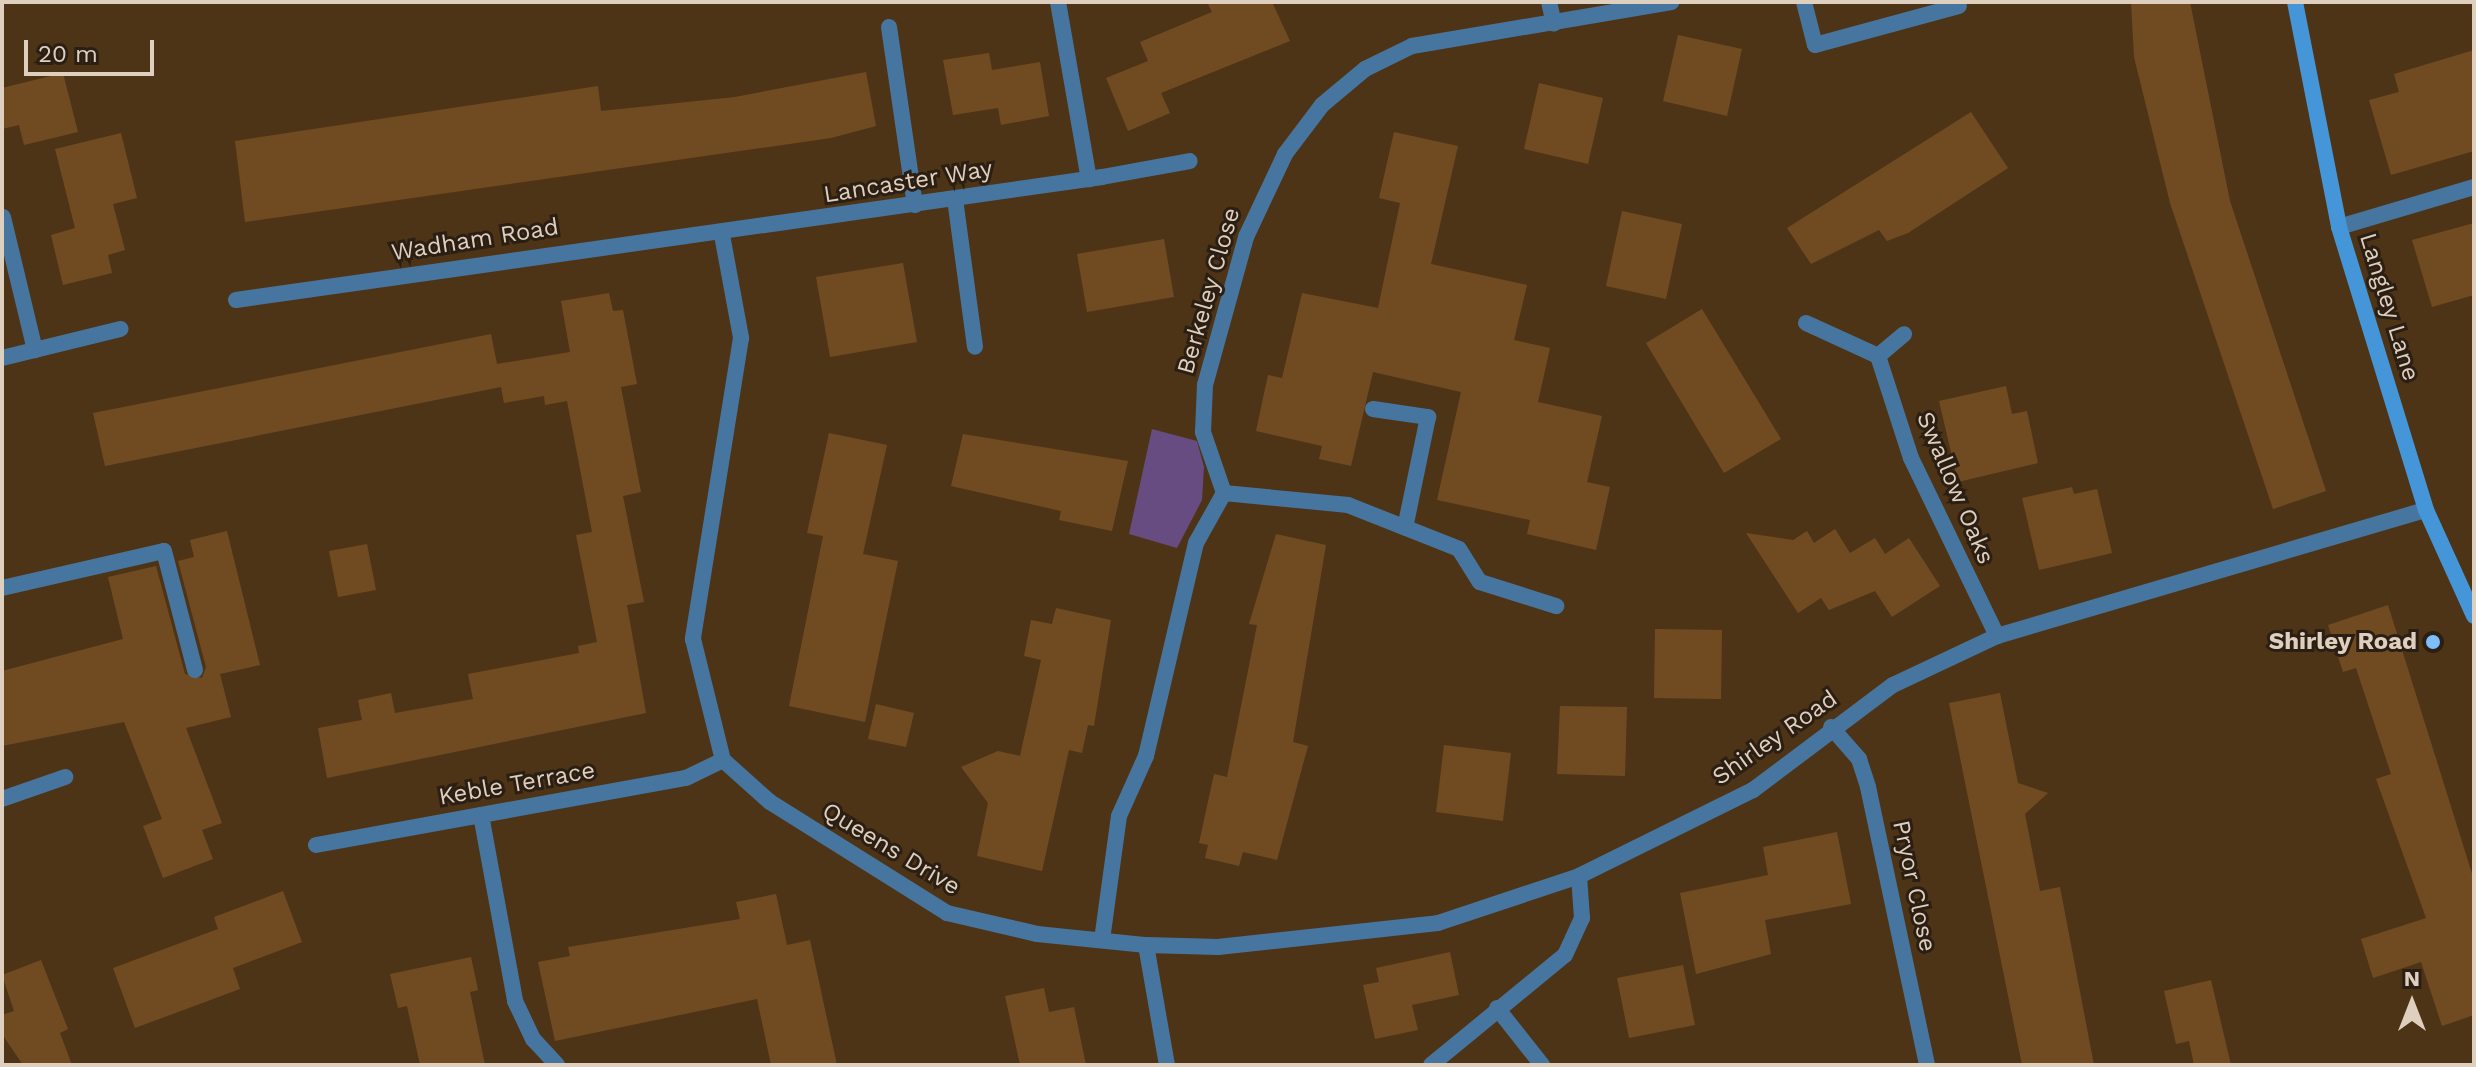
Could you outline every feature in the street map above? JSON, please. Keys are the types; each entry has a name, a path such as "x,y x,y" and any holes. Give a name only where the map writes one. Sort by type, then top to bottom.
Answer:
{"street":[{"path":"1058,2 1095,178"},
{"path":"1549,2 1554,23"},
{"name":"Berkeley Close","path":"1224,493 1203,432 1205,385 1246,237 1285,154 1322,105 1365,69 1412,46 1671,2"},
{"path":"1804,2 1815,45 1959,6"},
{"name":"Langley Lane","path":"2295,2 2339,227 2426,510 2474,616"},
{"path":"889,27 915,205"},
{"name":"Lancaster Way","path":"722,235 1190,161"},
{"path":"2339,227 2474,187"},
{"path":"955,199 975,347"},
{"path":"3,217 35,350"},
{"path":"722,235 741,338 693,639 723,760"},
{"name":"Wadham Road","path":"236,300 608,244 722,235"},
{"path":"1806,323 1878,356 1904,334"},
{"path":"2,358 120,329"},
{"name":"Swallow Oaks","path":"1878,356 1911,458 1997,636"},
{"path":"1373,409 1428,417 1405,528"},
{"path":"1102,940 1119,816 1146,756 1196,543 1224,493 1348,505 1459,549 1480,582 1556,606"},
{"name":"Shirley Road","path":"1579,876 1753,790 1831,727 1893,685 1997,636 2426,510"},
{"path":"2,588 164,551 195,670"},
{"name":"Pryor Close","path":"1831,727 1859,759 1868,787 1927,1065"},
{"name":"Keble Terrace","path":"316,845 686,778 723,760"},
{"name":"Queens Drive","path":"723,760 852,860 947,913 1102,940 1218,947 1438,923 1579,876"},
{"path":"2,799 65,777"},
{"path":"481,815 515,1001 533,1039 557,1065"},
{"path":"1431,1065 1565,955 1582,918 1579,876"},
{"path":"1146,945 1167,1065"},
{"path":"1497,1008 1542,1065"}],"shaded area":[{"path":"1152,429 1197,441 1204,467 1202,500 1177,548 1129,534"}],"building":[{"path":"1207,2 1272,2 1290,41 1161,93 1170,113 1128,131 1106,78 1148,61 1140,42 1212,12"},
{"path":"2131,2 2190,2 2230,201 2326,491 2273,509 2170,203 2134,57"},
{"path":"1678,35 1742,49 1727,116 1663,101"},
{"path":"2474,50 2474,151 2391,175 2369,100 2399,92 2394,74"},
{"path":"989,53 992,70 1040,62 1049,116 1001,125 998,108 953,115 943,60"},
{"path":"866,72 876,126 831,138 245,222 235,141 598,86 601,111 735,97"},
{"path":"63,73 78,132 24,145 19,125 2,129 2,88"},
{"path":"1539,83 1603,98 1588,164 1524,149"},
{"path":"1971,112 2008,168 1908,233 1887,241 1879,230 1811,264 1787,228"},
{"path":"1394,132 1458,146 1431,264 1527,285 1514,340 1550,348 1538,402 1602,416 1587,482 1610,487 1596,550 1527,534 1530,520 1437,500 1461,392 1373,372 1351,466 1319,459 1322,446 1256,431 1268,375 1282,378 1302,293 1378,308 1400,203 1379,198"},
{"path":"121,133 137,198 113,204 125,250 108,255 112,273 63,285 51,235 75,228 55,149"},
{"path":"1622,211 1682,224 1666,299 1606,286"},
{"path":"2474,223 2474,295 2432,307 2412,240"},
{"path":"1164,239 1174,297 1087,312 1077,254"},
{"path":"903,263 917,342 830,357 816,277"},
{"path":"609,293 613,311 623,310 637,384 621,387 641,492 623,496 644,602 627,605 646,713 327,778 318,728 362,720 358,700 391,693 395,713 473,699 468,674 579,653 578,646 597,642 576,535 592,532 567,401 545,405 544,396 504,403 501,387 105,466 93,413 491,334 497,364 570,352 561,301"},
{"path":"1702,309 1781,439 1724,473 1646,343"},
{"path":"2006,386 2012,414 2027,411 2038,463 1958,482 1939,401"},
{"path":"829,433 887,445 863,554 898,561 865,722 789,706 823,536 807,533"},
{"path":"963,434 1128,461 1112,531 1059,520 1061,511 951,486"},
{"path":"2072,487 2074,494 2097,489 2112,553 2039,570 2022,498"},
{"path":"1835,529 1850,553 1875,538 1885,554 1909,538 1940,586 1892,617 1875,591 1829,610 1821,598 1798,613 1746,533 1793,540 1807,531 1814,543"},
{"path":"227,531 260,665 220,674 231,717 186,728 222,823 202,830 213,859 163,878 143,826 162,819 124,722 2,746 2,671 123,639 108,577 156,566 185,674 202,678 206,667 178,561 194,557 190,540"},
{"path":"1276,534 1326,545 1293,742 1308,746 1277,860 1243,852 1239,866 1205,858 1208,845 1199,843 1214,774 1227,777 1257,625 1249,624"},
{"path":"367,544 376,590 338,597 329,551"},
{"path":"2388,605 2474,880 2474,1015 2442,1026 2421,962 2373,978 2361,939 2426,918 2376,779 2391,774 2356,668 2343,672 2328,625"},
{"path":"1056,608 1111,620 1094,726 1088,725 1082,753 1069,750 1042,871 977,856 988,803 961,767 998,751 1020,756 1041,660 1024,656 1031,620 1052,624"},
{"path":"1655,629 1722,630 1721,699 1654,698"},
{"path":"2000,693 2018,783 2048,793 2025,814 2040,891 2060,887 2094,1065 2022,1065 1949,703"},
{"path":"876,704 914,713 906,747 868,739"},
{"path":"1560,706 1627,707 1625,776 1557,774"},
{"path":"1444,745 1511,753 1503,821 1436,812"},
{"path":"1837,832 1851,904 1765,920 1771,954 1696,974 1680,893 1768,875 1763,847"},
{"path":"283,891 302,942 233,968 240,989 135,1028 113,968 218,929 214,917"},
{"path":"776,894 787,945 810,940 837,1065 771,1065 757,999 555,1041 538,962 570,956 568,947 740,919 736,902"},
{"path":"1450,952 1459,995 1412,1005 1418,1030 1375,1039 1363,985 1379,982 1376,968"},
{"path":"471,957 478,990 470,992 485,1065 420,1065 407,1006 398,1008 390,974"},
{"path":"41,960 68,1029 60,1033 72,1065 23,1065 2,1034 2,1015 14,1011 2,975"},
{"path":"1683,965 1695,1025 1629,1038 1617,978"},
{"path":"2211,980 2231,1065 2194,1065 2189,1041 2176,1044 2164,991"},
{"path":"1044,988 1049,1012 1074,1007 1086,1065 1020,1065 1005,996"}],"place":[{"name":"Shirley Road","path":"2433,642"}]}
